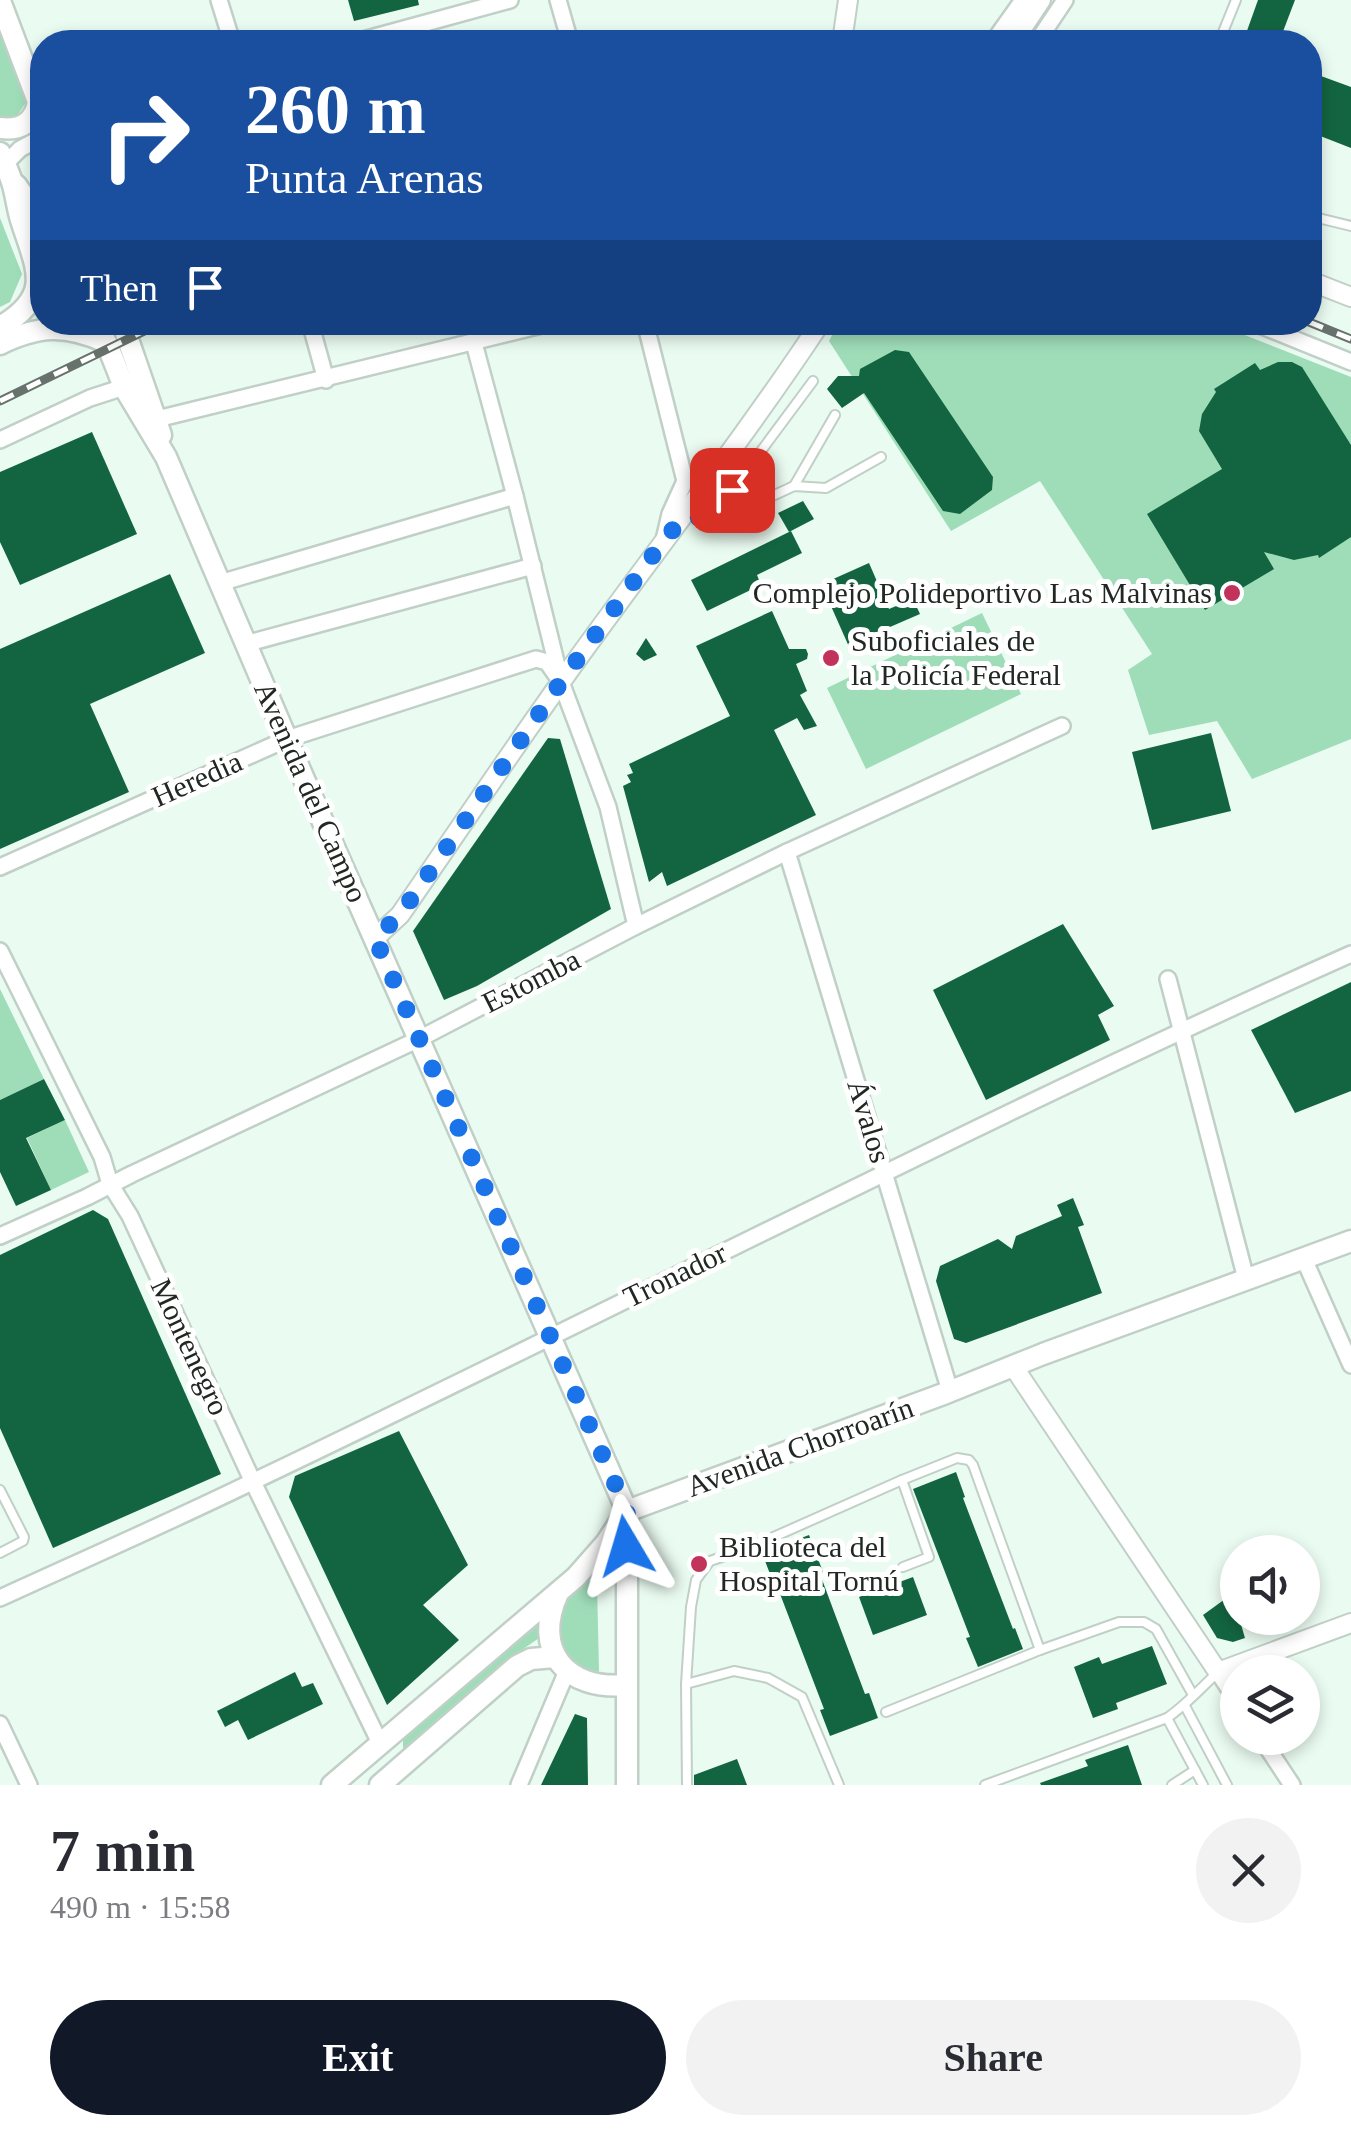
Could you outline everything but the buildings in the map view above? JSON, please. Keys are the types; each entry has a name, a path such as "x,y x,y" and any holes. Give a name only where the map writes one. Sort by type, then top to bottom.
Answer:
{"main road":[{"path":"0,1 30,80"},
{"path":"0,128 10,130 30,119"},
{"path":"5,166 30,204"},
{"path":"5,166 30,246"},
{"path":"0,327 30,320"},
{"path":"0,344 30,320"},
{"path":"88,335 106,342"},
{"name":"Avenida del Campo","path":"102,335 124,387 166,457 627,1511"},
{"name":"Avenida del Campo","path":"127,335 158,420 166,457"},
{"name":"Avenida Chorroarín","path":"627,1511 1351,1241"},
{"path":"332,1785 559,1591 591,1561 627,1511"},
{"path":"626,1785 627,1511"},
{"path":"559,1591 548,1623 550,1640 561,1664"},
{"path":"380,1785 531,1659 561,1664 585,1682 605,1687 626,1685"},
{"path":"380,1743 400,1769"}],"street":[{"path":"220,0 229,30"},
{"path":"400,30 510,0"},
{"path":"558,0 567,30"},
{"path":"844,30 848,0"},
{"path":"1002,30 1023,0"},
{"path":"1021,30 1041,0"},
{"path":"1044,30 1065,0"},
{"path":"5,166 30,144"},
{"path":"1322,285 1351,296"},
{"path":"314,335 326,380"},
{"path":"158,420 504,335"},
{"path":"648,335 685,481 670,514 664,540"},
{"path":"375,938 400,915 561,682 813,335"},
{"path":"1284,335 1351,362"},
{"path":"474,343 561,682 608,807 636,926"},
{"path":"0,440 90,398 124,387"},
{"path":"220,583 515,496"},
{"path":"246,644 533,566"},
{"name":"Heredia","path":"0,867 287,738 536,659 547,662 561,682"},
{"name":"Estomba","path":"0,1236 419,1038 788,852 1062,726"},
{"name":"Ávalos","path":"788,852 950,1391"},
{"name":"Montenegro","path":"0,951 102,1156 110,1184 130,1216 380,1743"},
{"name":"Tronador","path":"0,1598 253,1482 884,1171 1180,1030 1351,954"},
{"path":"1168,979 1246,1280"},
{"path":"1304,1259 1351,1365"},
{"path":"1013,1366 1220,1675"},
{"path":"1218,1672 1351,1623"},
{"path":"520,1785 561,1664"},
{"path":"0,1724 4,1745 29,1785"},
{"path":"1272,1755 1292,1785"}],"lane":[{"path":"1224,30 1236,0"},
{"path":"1322,219 1351,226"},
{"path":"712,518 813,381"},
{"path":"794,486 835,416"},
{"path":"684,517 712,518 794,486 826,488 881,457"},
{"path":"688,1785 686,1684 693,1594 696,1580 710,1561 957,1458 973,1465 1040,1650"},
{"path":"902,1480 929,1557 903,1567"},
{"path":"0,1490 24,1537 0,1553"},
{"path":"886,1712 1118,1622 1144,1622 1156,1629 1193,1694"},
{"path":"686,1684 734,1671 768,1678 802,1697 839,1785"},
{"path":"986,1785 1167,1718 1185,1706 1218,1672"},
{"path":"1185,1706 1227,1785"},
{"path":"1167,1718 1203,1785"},
{"path":"1172,1785 1195,1770"}],"green space":[{"path":"0,29 27,101 17,116 0,116"},
{"path":"0,218 22,274 10,302 0,307"},
{"name":"Complejo Polideportivo Las Malvinas","path":"832,335 1244,335 1351,377 1351,739 1252,779 1217,721 1149,735 1128,670 1152,654 1040,481 951,531 829,341"},
{"path":"982,613 1021,694 866,769 827,688"},
{"path":"0,989 44,1079 0,1100"},
{"path":"65,1120 89,1172 51,1190 27,1138"},
{"path":"593,1579 597,1583 599,1671 594,1675 566,1659 556,1628 565,1597"},
{"path":"540,1621 539,1638 412,1750 403,1749 403,1740"}],"railway":[{"path":"1322,327 1351,339"},
{"path":"0,401 136,335"}],"place":[{"name":"Complejo Polideportivo Las Malvinas","path":"1232,593"},
{"name":"Suboficiales de la Policía Federal","path":"831,658"},
{"name":"Biblioteca del Hospital Tornú","path":"699,1564"}],"route":[{"path":"626,1546 627,1511 375,938 400,915 664,540 684,517 712,518 732,490"}]}
